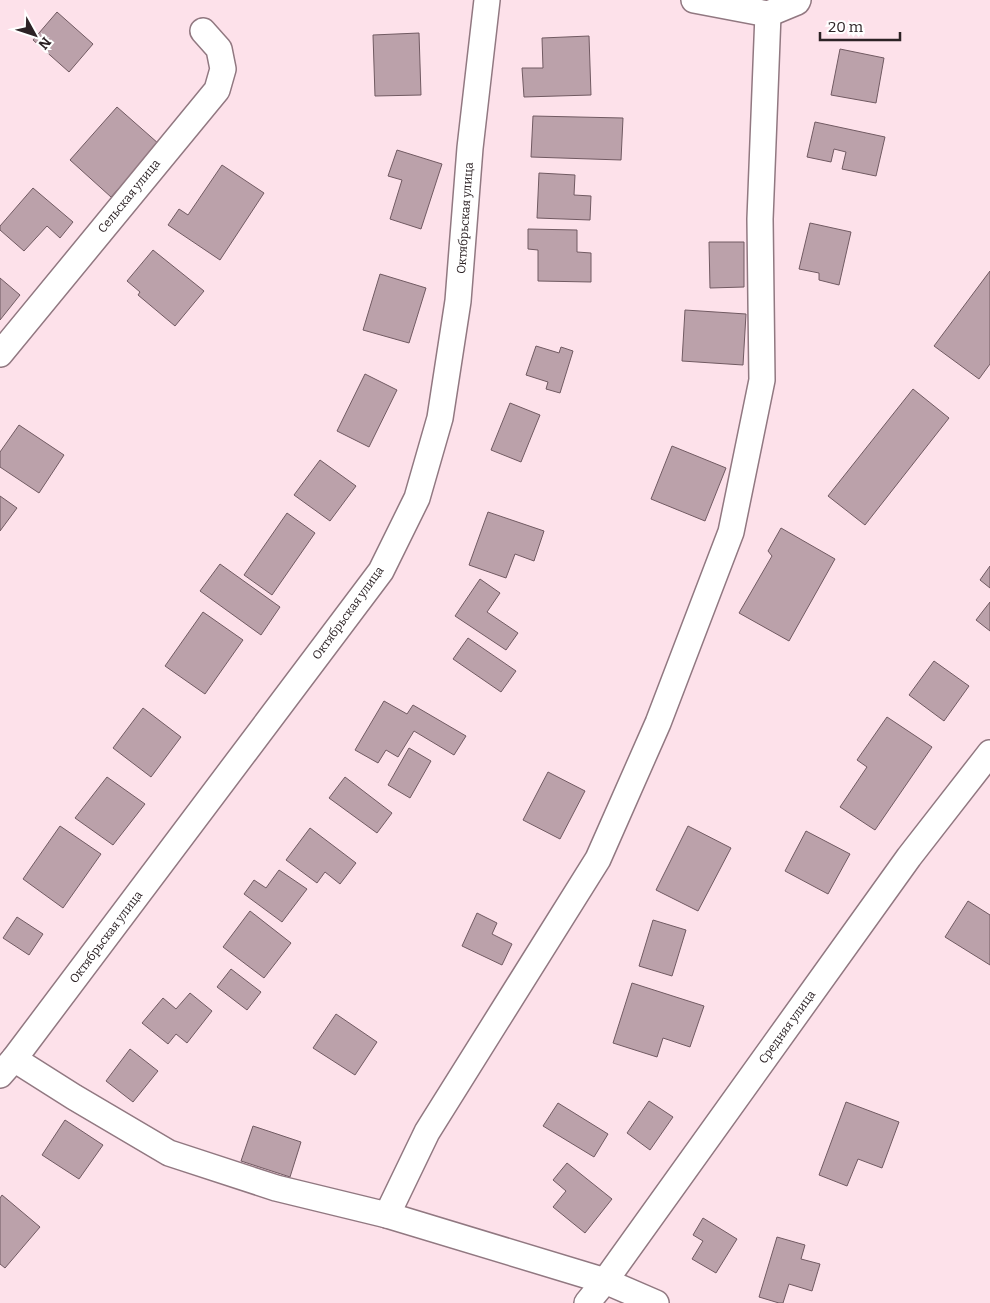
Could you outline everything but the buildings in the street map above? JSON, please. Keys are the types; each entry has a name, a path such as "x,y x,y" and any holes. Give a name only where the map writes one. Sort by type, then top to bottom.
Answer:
{"street":[{"name":"Октябрьская улица","path":"7,1067 381,571 417,498 440,418 458,301 470,148 487,0"},
{"path":"694,0 768,14 798,0"},
{"path":"387,1215 427,1132 598,859 658,723 731,532 762,380 760,219 768,14"},
{"name":"Сельская улица","path":"0,354 217,90 223,69 219,48 203,31"},
{"name":"Средняя улица","path":"587,1303 903,865 990,754"},
{"path":"7,1067 74,1097 169,1153 276,1188 387,1215 605,1280 656,1303"}]}
